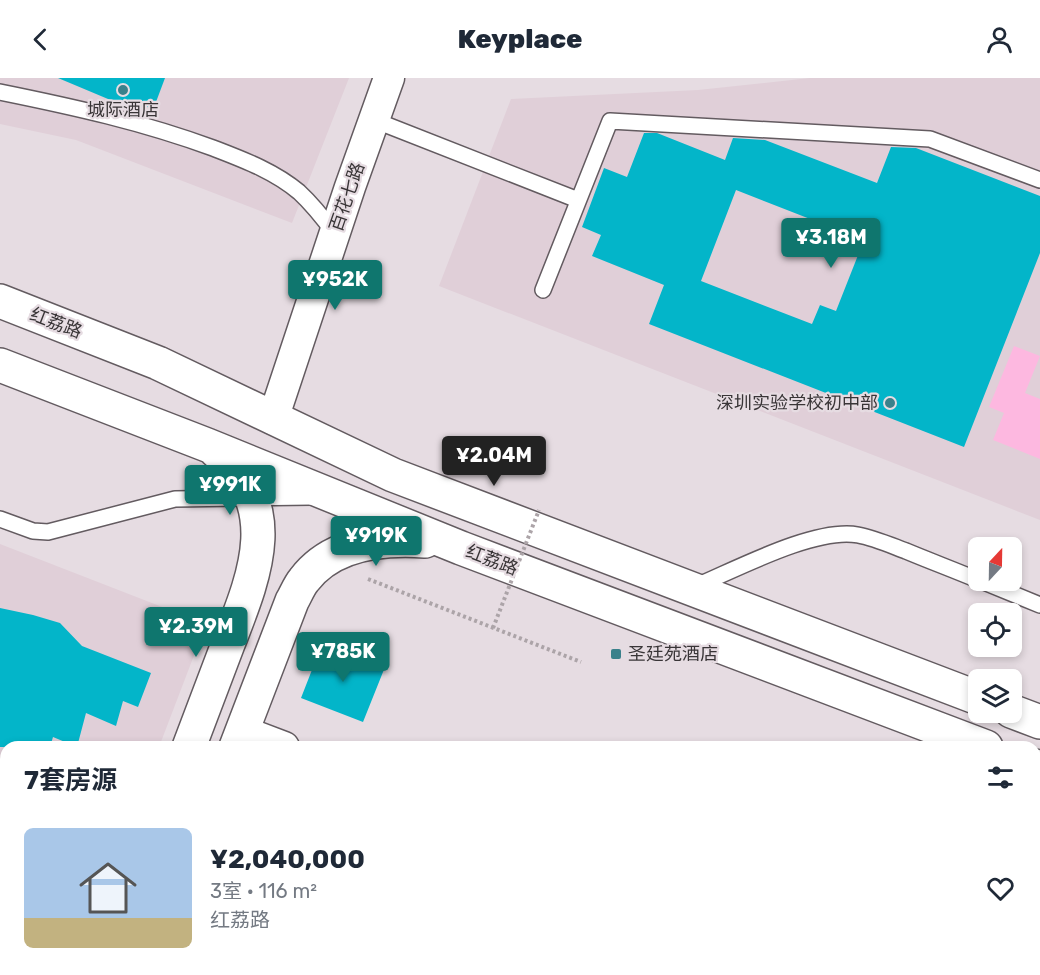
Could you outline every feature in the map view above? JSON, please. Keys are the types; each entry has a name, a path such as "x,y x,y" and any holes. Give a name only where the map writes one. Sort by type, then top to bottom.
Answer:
{"main road":[{"name":"红荔路","path":"0,301 158,363 393,475 968,694"},
{"name":"红荔路","path":"0,365 207,445 461,548 970,741"},
{"path":"191,741 254,574 258,548 258,533 251,498 233,468 207,445"},
{"path":"239,739 292,601 304,581 319,564 337,553 360,544 384,540 430,542 461,548"},
{"path":"1022,715 1040,722"}],"street":[{"name":"百花七路","path":"273,419 334,234 389,78"}],"lane":[{"path":"0,92 97,112 174,134 255,164 298,192 334,234"},
{"path":"375,120 578,200"},
{"path":"543,291 610,121 930,139 1040,180"},
{"path":"0,519 33,531 48,532 175,499 316,497 346,502"},
{"path":"690,589 794,545 834,534 856,534 876,540 968,576"},
{"path":"1005,591 1040,605"}],"path":[{"path":"493,628 539,510"},
{"path":"364,578 581,662"}],"shaded area":[{"path":"0,78 349,78 292,223 76,140 0,124"},
{"name":"深圳实验学校初中部","path":"810,78 1040,78 1040,520 439,286 511,99 698,90"},
{"path":"1014,346 1040,356 1025,393 1040,399 1040,459 993,440 1004,413 989,407"},
{"path":"0,544 206,624 161,741 0,741"}],"building":[{"name":"城际酒店","path":"58,78 165,78 156,102 139,112"},
{"path":"644,133 657,133 725,160 733,138 765,140 877,183 891,147 916,148 1040,196 1040,253 964,447 649,324 664,285 592,256 601,235 582,227 604,168 627,177","holes":["736,190 864,240 836,311 820,305 812,324 701,281"]},
{"path":"0,608 60,623 82,646 151,673 138,707 123,701 116,726 86,713 79,741 63,741 53,737 52,741 0,741"},
{"path":"327,646 385,667 363,722 301,698 317,657 323,656"}],"place":[{"name":"城际酒店","path":"123,90"},
{"name":"深圳实验学校初中部","path":"890,403"},
{"name":"圣廷苑酒店","path":"616,654"}]}
